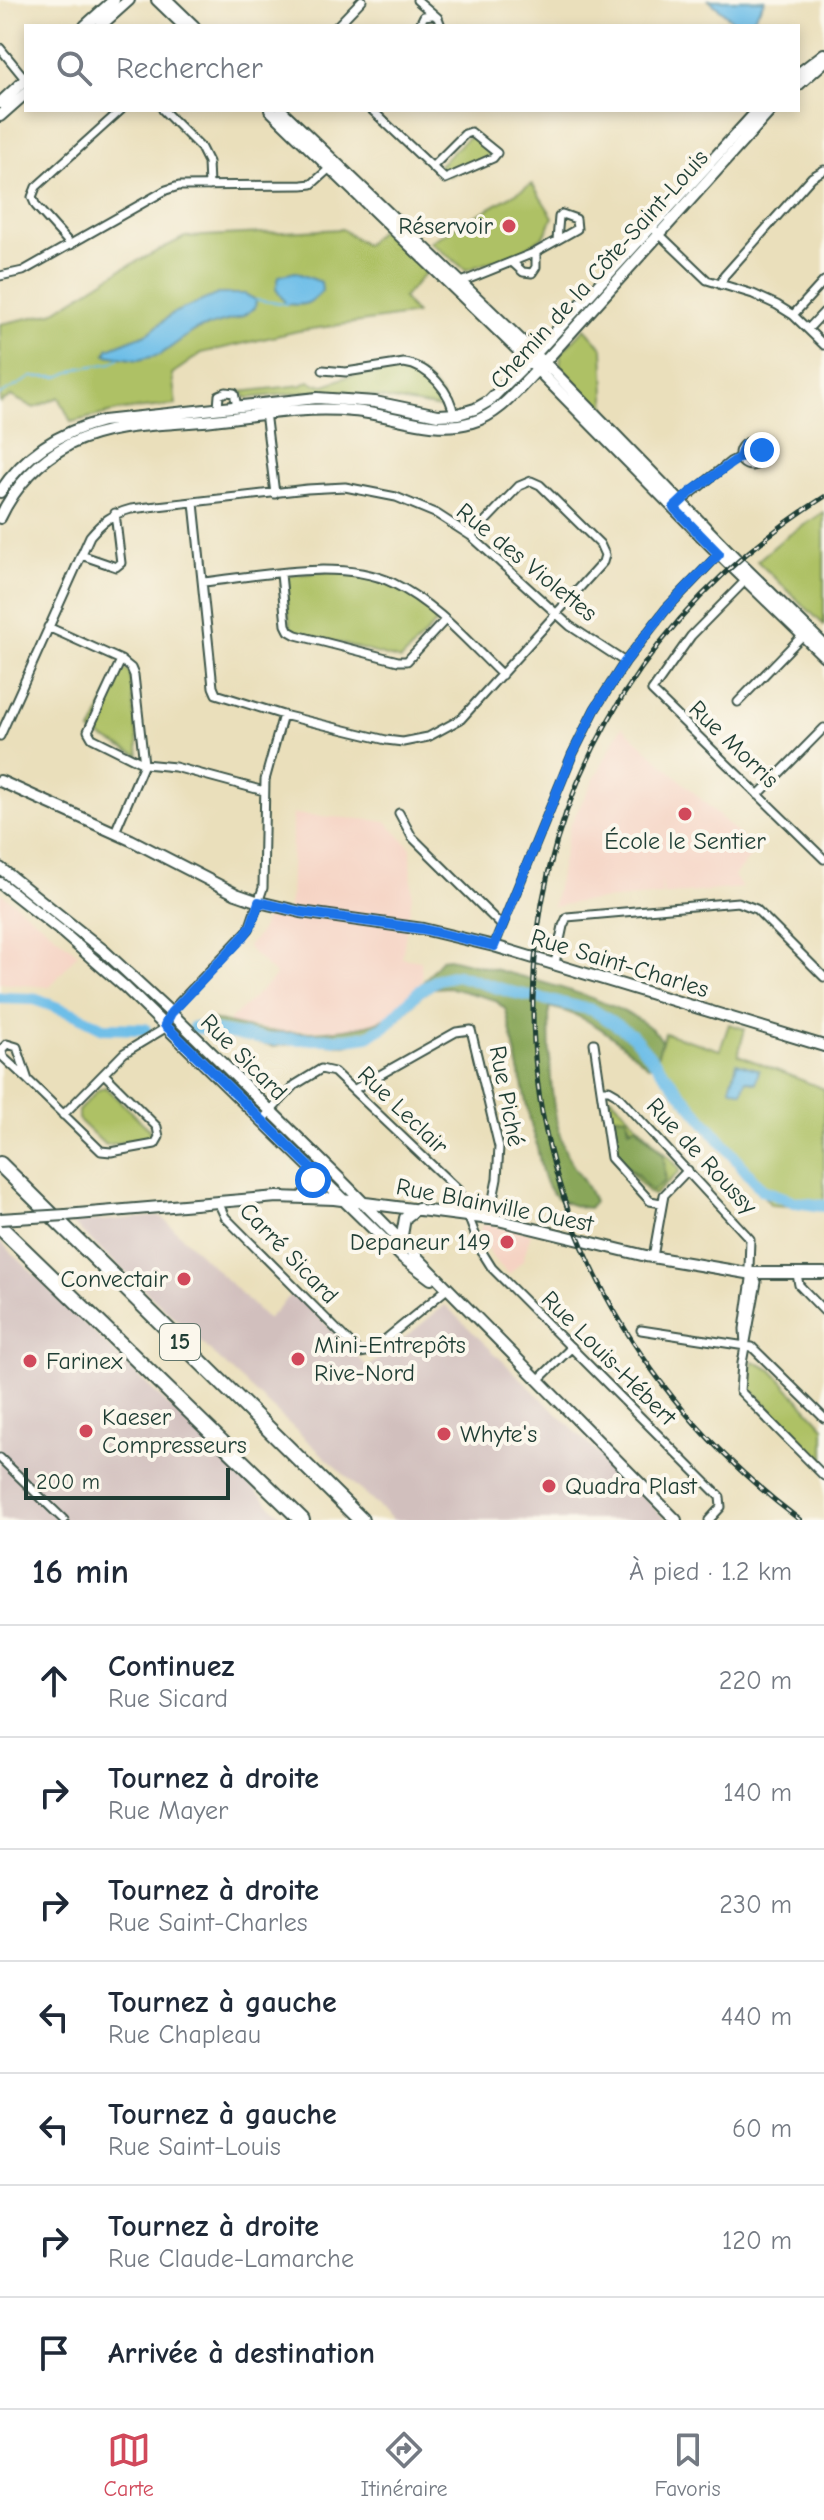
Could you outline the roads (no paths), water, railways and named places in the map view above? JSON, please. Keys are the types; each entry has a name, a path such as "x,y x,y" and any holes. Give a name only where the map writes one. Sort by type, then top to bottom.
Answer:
{"highway":[{"name":"15","path":"0,1164 361,1520"},
{"name":"15","path":"0,1227 302,1520"}],"street":[{"path":"87,24 114,0"},
{"path":"102,24 129,0"},
{"path":"157,0 182,24"},
{"path":"167,0 192,24"},
{"path":"347,0 355,7"},
{"path":"339,24 362,0"},
{"path":"417,0 438,18 440,24"},
{"path":"420,24 424,16 432,15"},
{"path":"0,48 24,78"},
{"path":"800,72 824,54"},
{"path":"800,83 824,62"},
{"path":"0,103 24,82"},
{"path":"0,116 24,95"},
{"path":"71,245 36,206 32,197 36,187 119,112"},
{"path":"165,112 201,148 208,162 209,186"},
{"path":"272,112 333,165"},
{"path":"283,112 805,632 824,656"},
{"path":"374,112 432,167 445,179 493,158 497,153 471,132 465,134 432,167"},
{"name":"Chemin de la Côte-Saint-Louis","path":"0,518 16,490 44,461 73,443 103,432 265,409 307,399 383,403 454,420 476,421 492,413 756,112"},
{"name":"Chemin de la Côte-Saint-Louis","path":"655,230 769,112"},
{"path":"0,276 23,271 166,190 179,186 312,184 333,165"},
{"path":"721,285 724,276 812,177 824,170"},
{"path":"655,230 707,280 760,297 793,315 824,345"},
{"path":"457,285 557,240"},
{"path":"512,262 523,272 532,273 536,267 536,252"},
{"path":"793,315 824,281"},
{"path":"808,329 824,312"},
{"path":"323,370 346,372 414,364 447,393 454,420"},
{"name":"Chemin de la Côte-Saint-Louis","path":"0,492 20,466 69,431 103,421 218,408 237,406 265,409"},
{"path":"265,409 275,494"},
{"path":"36,452 44,461"},
{"path":"677,505 740,457"},
{"path":"194,503 216,694 283,715 386,740 428,737 461,719 603,562 604,549 540,485 531,481 519,486 471,536"},
{"name":"Rue des Violettes","path":"115,513 345,487 396,497 437,514 471,536 570,626 625,662"},
{"path":"0,736 48,627 81,555 90,536 115,513 121,563 109,567 81,555"},
{"path":"494,946 572,755 595,709 625,662 666,609 722,551"},
{"path":"203,582 331,571 363,573 406,590 445,620 502,675"},
{"path":"281,574 286,625 296,635 407,661 445,620"},
{"name":"Rue Morris","path":"749,578 691,636 652,691 824,859"},
{"path":"48,627 121,660 134,675 144,764 115,832"},
{"path":"805,632 824,645"},
{"path":"738,702 805,632"},
{"path":"121,660 88,731 92,738 144,764 175,767 264,791"},
{"path":"63,1115 128,1050 157,1035 171,1013 251,926 263,888 264,791 283,715"},
{"path":"758,795 824,728"},
{"name":"Rue Saint-Charles","path":"0,781 115,832 222,887 259,902 301,912 423,929 494,946 824,1046"},
{"path":"399,813 412,837 502,926"},
{"name":"Rue Sicard","path":"0,868 69,922 171,1013 676,1520"},
{"name":"Rue Sicard","path":"0,883 61,931 165,1025 403,1258 447,1289"},
{"path":"555,963 567,917 735,902 756,909 824,977"},
{"path":"61,931 69,922"},
{"name":"Rue Piché","path":"353,1090 453,1033 470,1029 499,1151 489,1219"},
{"path":"594,1043 612,1161 650,1201 661,1203"},
{"path":"28,1080 17,1047 4,1045 1,1051 3,1057 103,1152 155,1144 160,1135 157,1127 104,1074"},
{"name":"Rue Leclair","path":"262,1120 295,1085 321,1069 332,1070 458,1190 467,1215"},
{"name":"Rue de Roussy","path":"601,1090 616,1094 748,1236 752,1244 751,1271 757,1282 740,1391 824,1476"},
{"path":"302,1197 312,1186 313,1170"},
{"path":"653,1257 665,1193 688,1170"},
{"name":"Rue Blainville Ouest","path":"0,1219 302,1197 361,1201 467,1215 653,1257 751,1271 824,1273"},
{"name":"Carré Sicard","path":"218,1202 225,1217 360,1353 371,1351 447,1289"},
{"path":"401,1241 405,1218 418,1208"},
{"name":"Rue Louis-Hébert","path":"467,1215 489,1265 718,1495 721,1507 709,1520"},
{"path":"797,1274 799,1285 824,1311"},
{"path":"641,1330 745,1345 762,1355 824,1418"},
{"path":"538,1380 572,1347"},
{"path":"0,1458 64,1520"}],"water":[{"path":"709,0 765,0 750,24 737,24"},
{"path":"295,272 321,282 322,291 306,304 286,304 276,289 279,276"},
{"path":"218,294 245,294 256,300 255,308 241,317 195,330 160,355 138,360 106,355 108,349 149,333 173,313"},
{"path":"737,1063 759,1070 756,1083 746,1080 742,1092 730,1088"}],"waterway":[{"path":"256,300 286,304"},
{"path":"0,395 32,377 59,377 80,368 112,363 119,358"},
{"path":"194,1027 264,1039 368,1036 385,1026 418,992 438,979 457,975 511,992 593,1010 632,1035 762,1190 795,1202 824,1206"},
{"path":"0,998 34,999 103,1028 145,1029"}],"railway":[{"path":"800,1520 682,1409 598,1281 548,1143 533,1000 552,857 607,722 697,600 824,497"}],"place":[{"name":"Réservoir","path":"509,226"},
{"name":"École le Sentier","path":"685,814"},
{"name":"Depaneur 149","path":"507,1242"},
{"name":"Convectair","path":"184,1279"},
{"name":"Mini-Entrepôts Rive-Nord","path":"298,1359"},
{"name":"Farinex","path":"30,1361"},
{"name":"Kaeser Compresseurs","path":"86,1431"},
{"name":"Whyte's","path":"444,1434"},
{"name":"Quadra Plast","path":"549,1486"}]}
